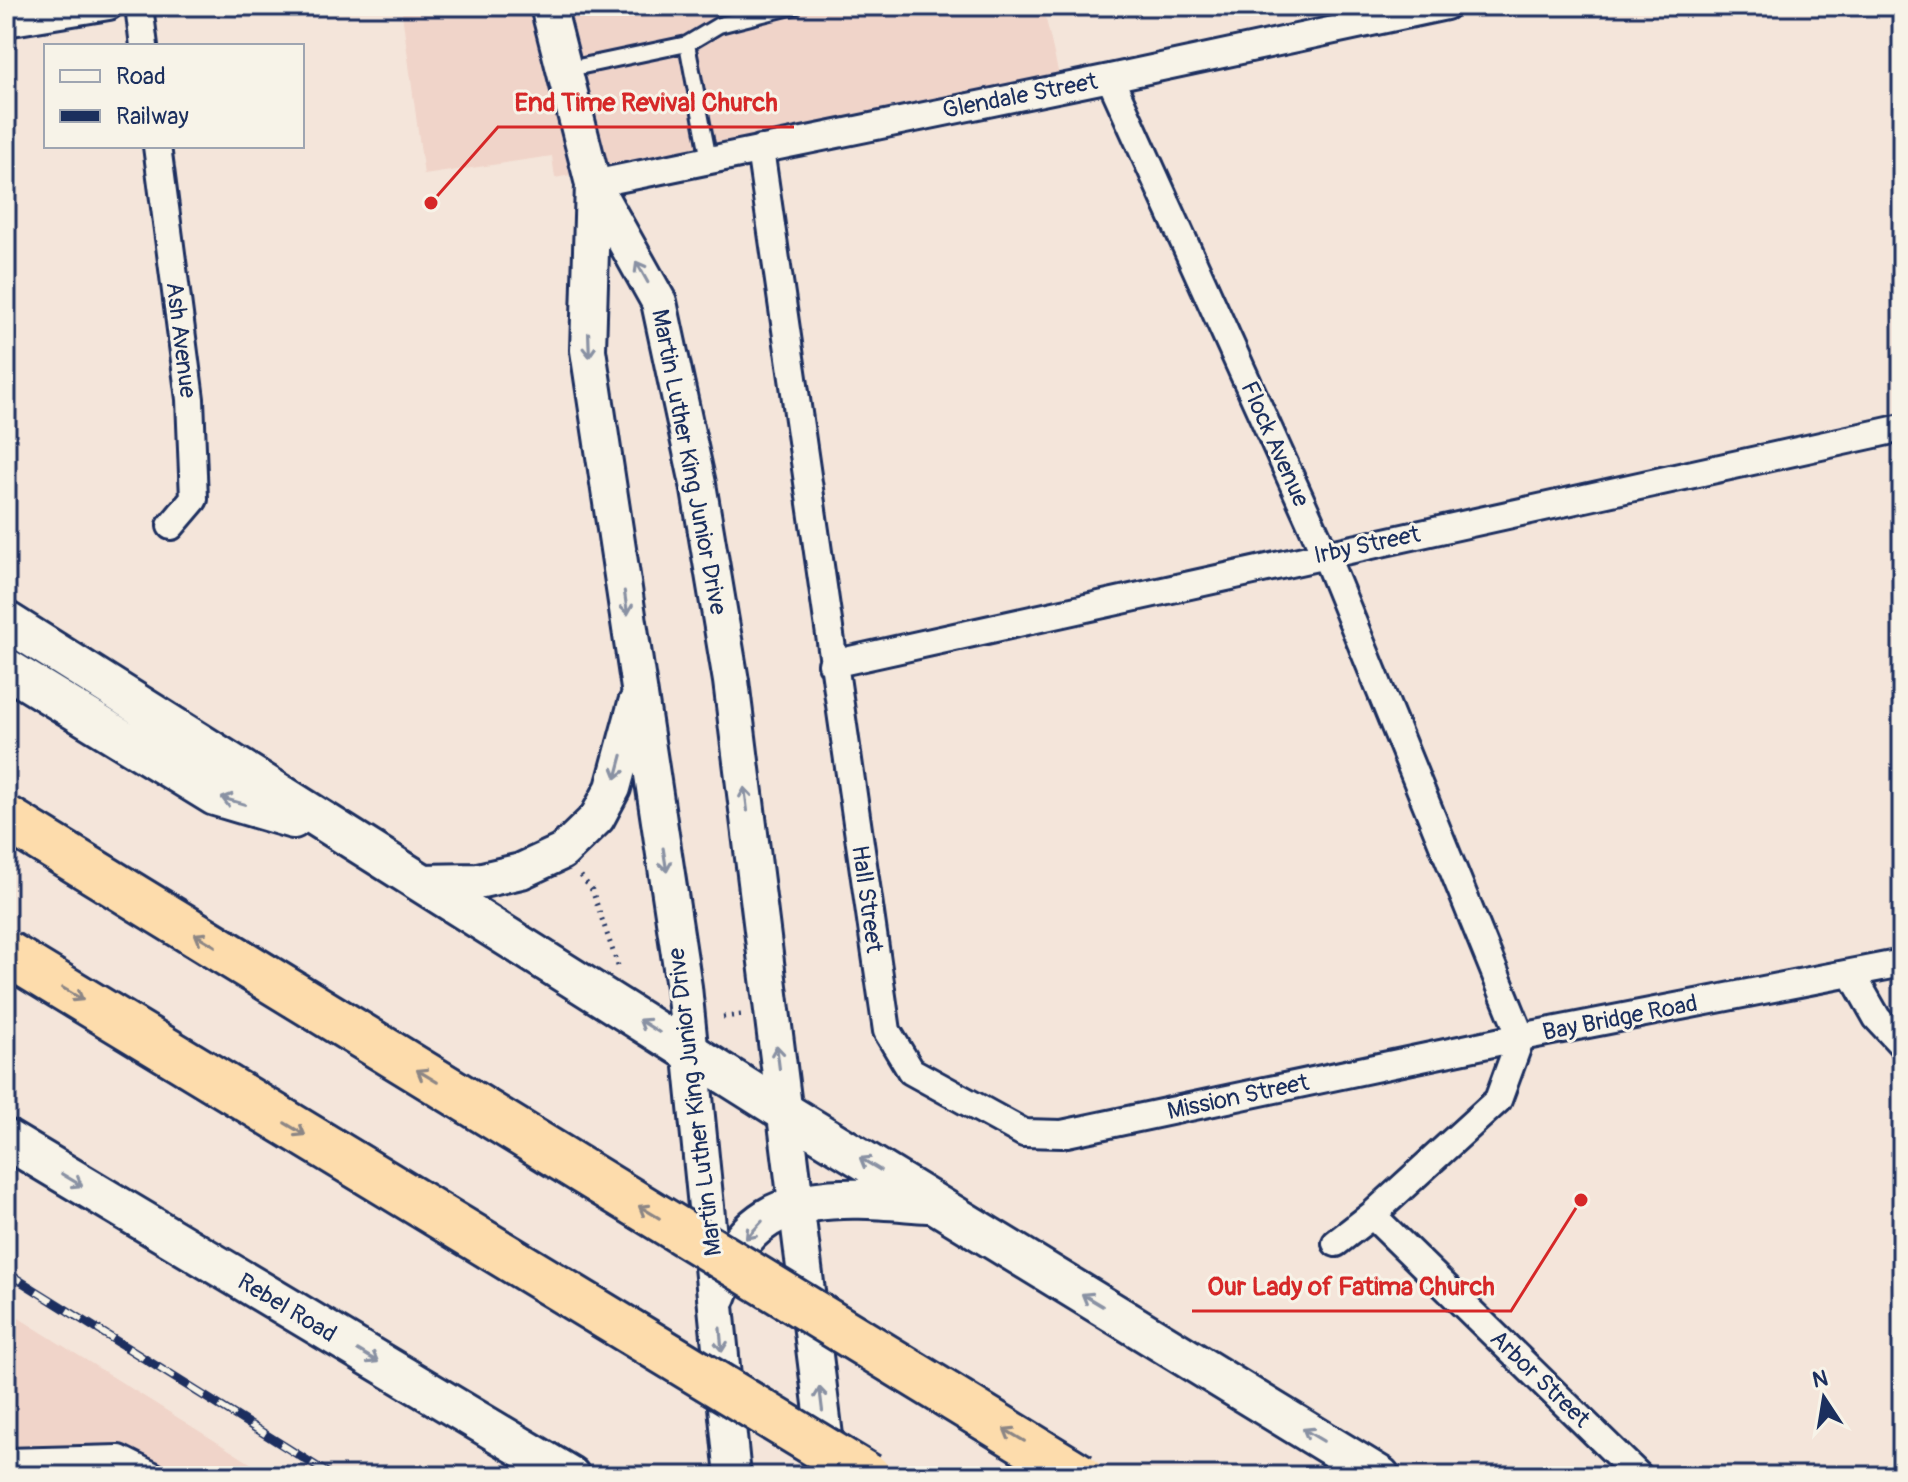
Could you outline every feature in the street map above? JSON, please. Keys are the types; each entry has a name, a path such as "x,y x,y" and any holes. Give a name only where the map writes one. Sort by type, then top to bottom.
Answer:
{"highway":[{"path":"6,818 1080,1476"},
{"path":"6,953 868,1476"},
{"path":"489,1247 819,1476"}],"main road":[{"path":"6,621 785,1112 1380,1476"},
{"path":"6,668 215,796 335,830"},
{"name":"Rebel Road","path":"6,1139 570,1476"},
{"path":"717,1296 737,1249 760,1222 795,1205 841,1198 935,1204"}],"street":[{"path":"6,23 109,6"},
{"path":"139,6 144,44"},
{"path":"548,6 593,184"},
{"name":"Glendale Street","path":"593,184 1446,6"},
{"name":"Flock Avenue","path":"1110,78 1325,554 1521,1037"},
{"name":"Ash Avenue","path":"157,148 190,399 194,499 171,526"},
{"name":"Hall Street","path":"760,149 887,1031 911,1071 962,1099"},
{"name":"Martin Luther King Junior Drive","path":"593,184 588,350 681,971 717,1296 733,1476"},
{"name":"Martin Luther King Junior Drive","path":"593,184 659,302 698,484 731,681 830,1476"},
{"name":"Irby Street","path":"832,664 1902,428"},
{"path":"420,882 478,881 521,871 562,852 597,818 613,788 639,691"},
{"name":"Bay Bridge Road","path":"1336,1243 1372,1215 1498,1100 1521,1037 1902,963"},
{"path":"1852,974 1877,1018 1902,1045"},
{"name":"Mission Street","path":"962,1099 1024,1133 1062,1134 1521,1037"},
{"name":"Arbor Street","path":"1372,1215 1639,1476"},
{"path":"6,1462 119,1459 153,1476"}],"lane":[{"path":"564,70 687,44 719,25 795,6"},
{"path":"687,44 709,160"}],"path":[{"path":"575,869 592,890 618,968"}],"shaded area":[{"path":"401,6 1043,6 1060,80 555,178 552,156 424,175"},
{"path":"6,1310 271,1476 6,1476"}],"railway":[{"path":"6,1272 332,1476"}],"place":[{"name":"End Time Revival Church","path":"431,203"},
{"name":"Our Lady of Fatima Church","path":"1581,1200"}]}
